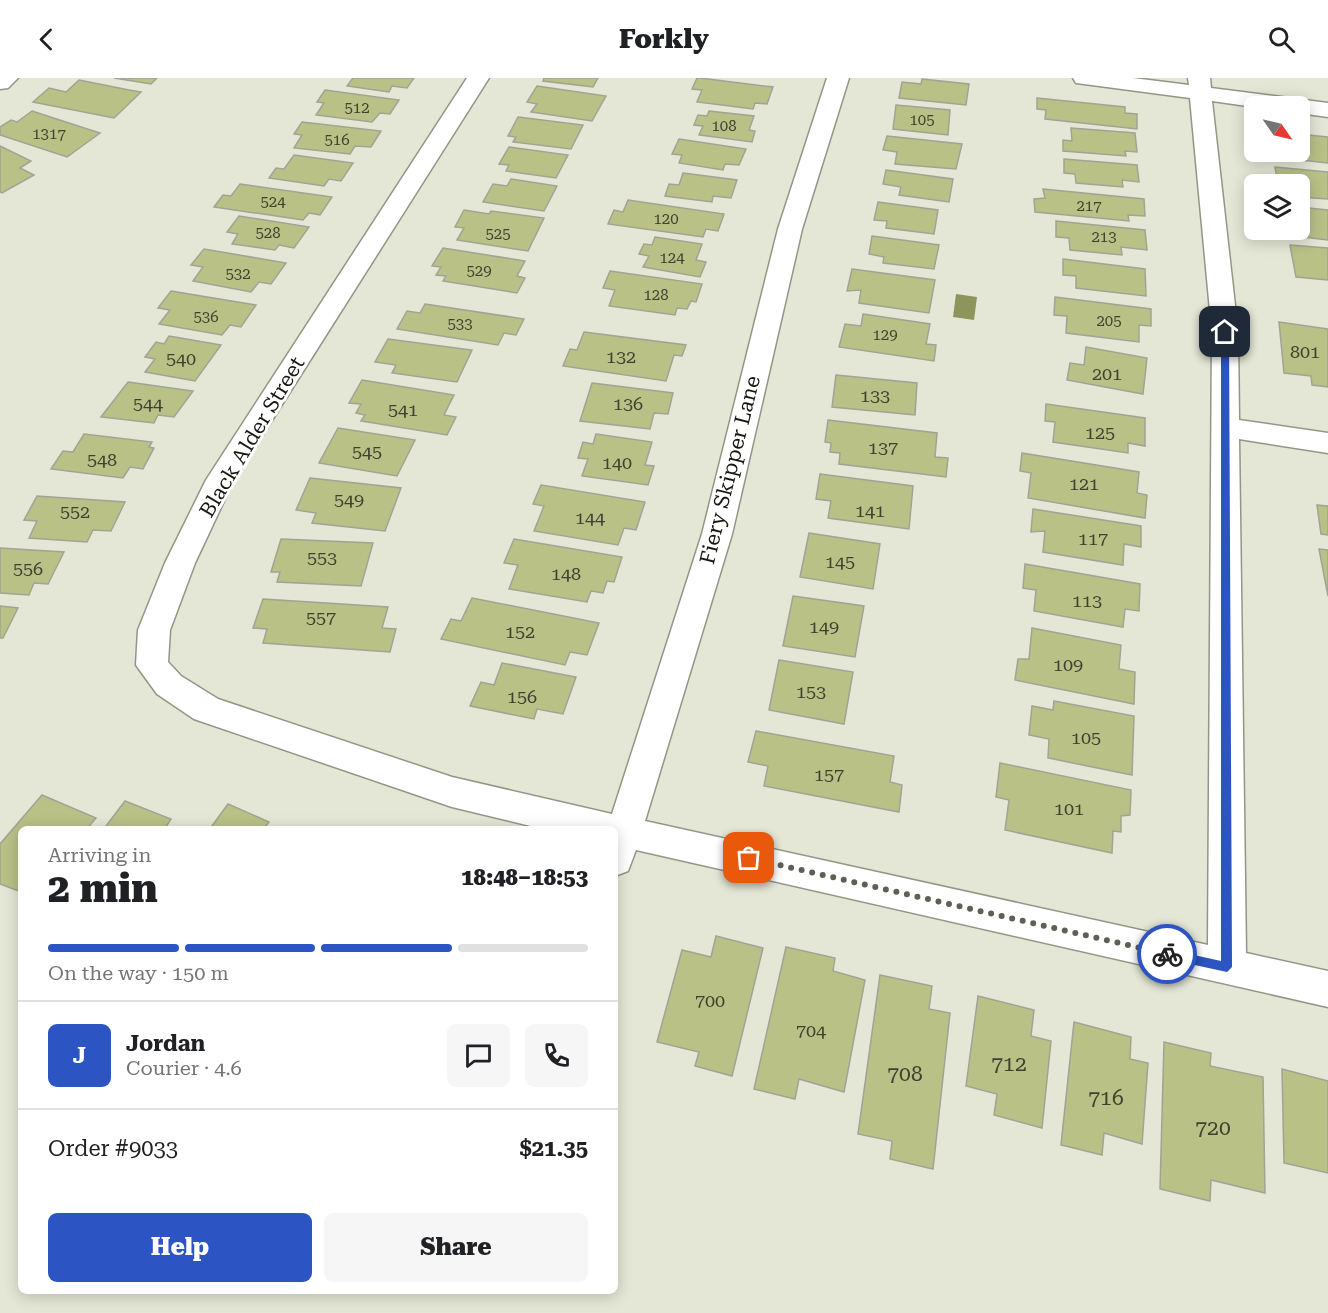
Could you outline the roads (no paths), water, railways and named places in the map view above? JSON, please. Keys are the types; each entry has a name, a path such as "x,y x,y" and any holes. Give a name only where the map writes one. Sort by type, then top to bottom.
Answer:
{"street":[{"path":"0,83 7,78"},
{"name":"Black Alder Street","path":"478,78 220,480 180,563 154,630 152,665 169,685 206,709 452,792 574,826"},
{"name":"Fiery Skipper Lane","path":"618,835 717,534 790,230 838,78"},
{"path":"1084,78 1199,85 1328,110"},
{"path":"1199,85 1225,332 1227,967"},
{"path":"1226,427 1328,444"},
{"name":"Black Alder Street","path":"618,838 727,853 1328,989"}]}
